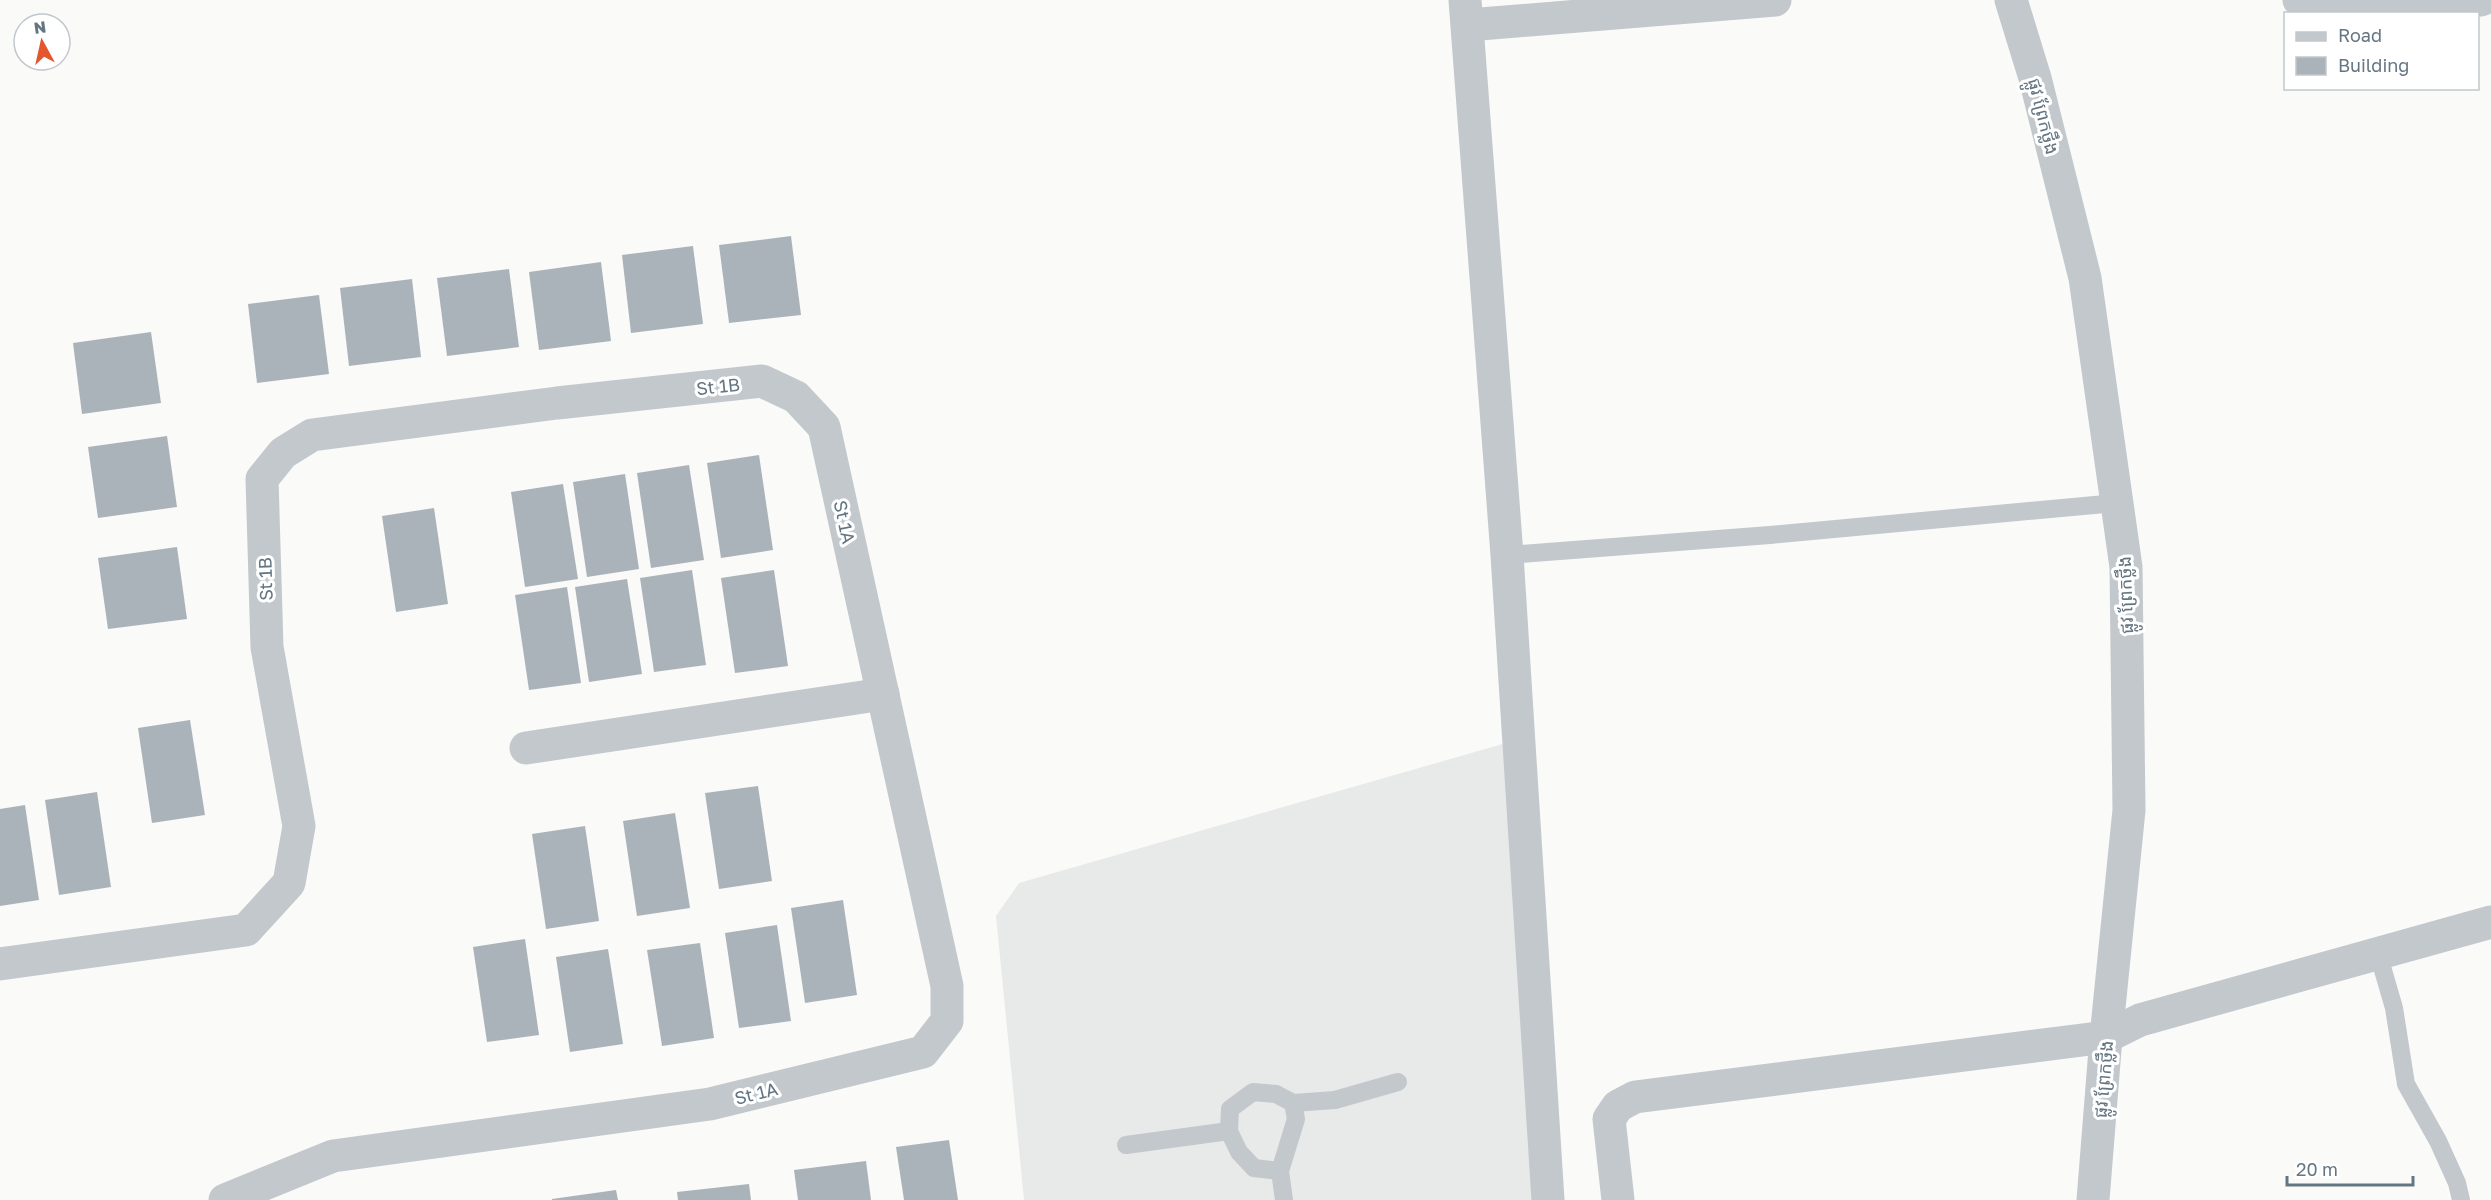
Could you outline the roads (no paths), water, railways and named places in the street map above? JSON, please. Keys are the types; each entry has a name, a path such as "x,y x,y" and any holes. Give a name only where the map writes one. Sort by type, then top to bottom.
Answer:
{"street":[{"path":"1548,1200 1508,555 1467,13 1775,0"},
{"name":"ផ្លូវ ព្រែកថ្លឹង","path":"2011,0 2035,78 2085,278 2126,567 2129,810 2106,1037 2093,1200"},
{"path":"2299,0 2357,4 2481,0"},
{"name":"St 1A","path":"225,1200 333,1156 710,1104 923,1052 947,1021 947,986 824,427 796,397 762,381"},
{"name":"St 1B","path":"0,964 246,930 290,884 299,826 267,647 262,479 283,453 312,435 557,403 762,381"},
{"path":"526,748 883,694"},
{"path":"1618,1200 1609,1119 1618,1106 1635,1097 2106,1037 2140,1020 2491,922"}],"lane":[{"path":"1508,555 1770,535 2116,503"},
{"path":"2378,953 2394,1008 2406,1084 2438,1141 2457,1183 2461,1200"},
{"path":"1280,1171 1254,1168 1239,1152 1229,1131 1230,1109 1253,1092 1276,1094 1293,1103 1335,1101 1398,1082"},
{"path":"1284,1200 1280,1171 1296,1119 1293,1103"},
{"path":"1126,1145 1229,1131"}]}
